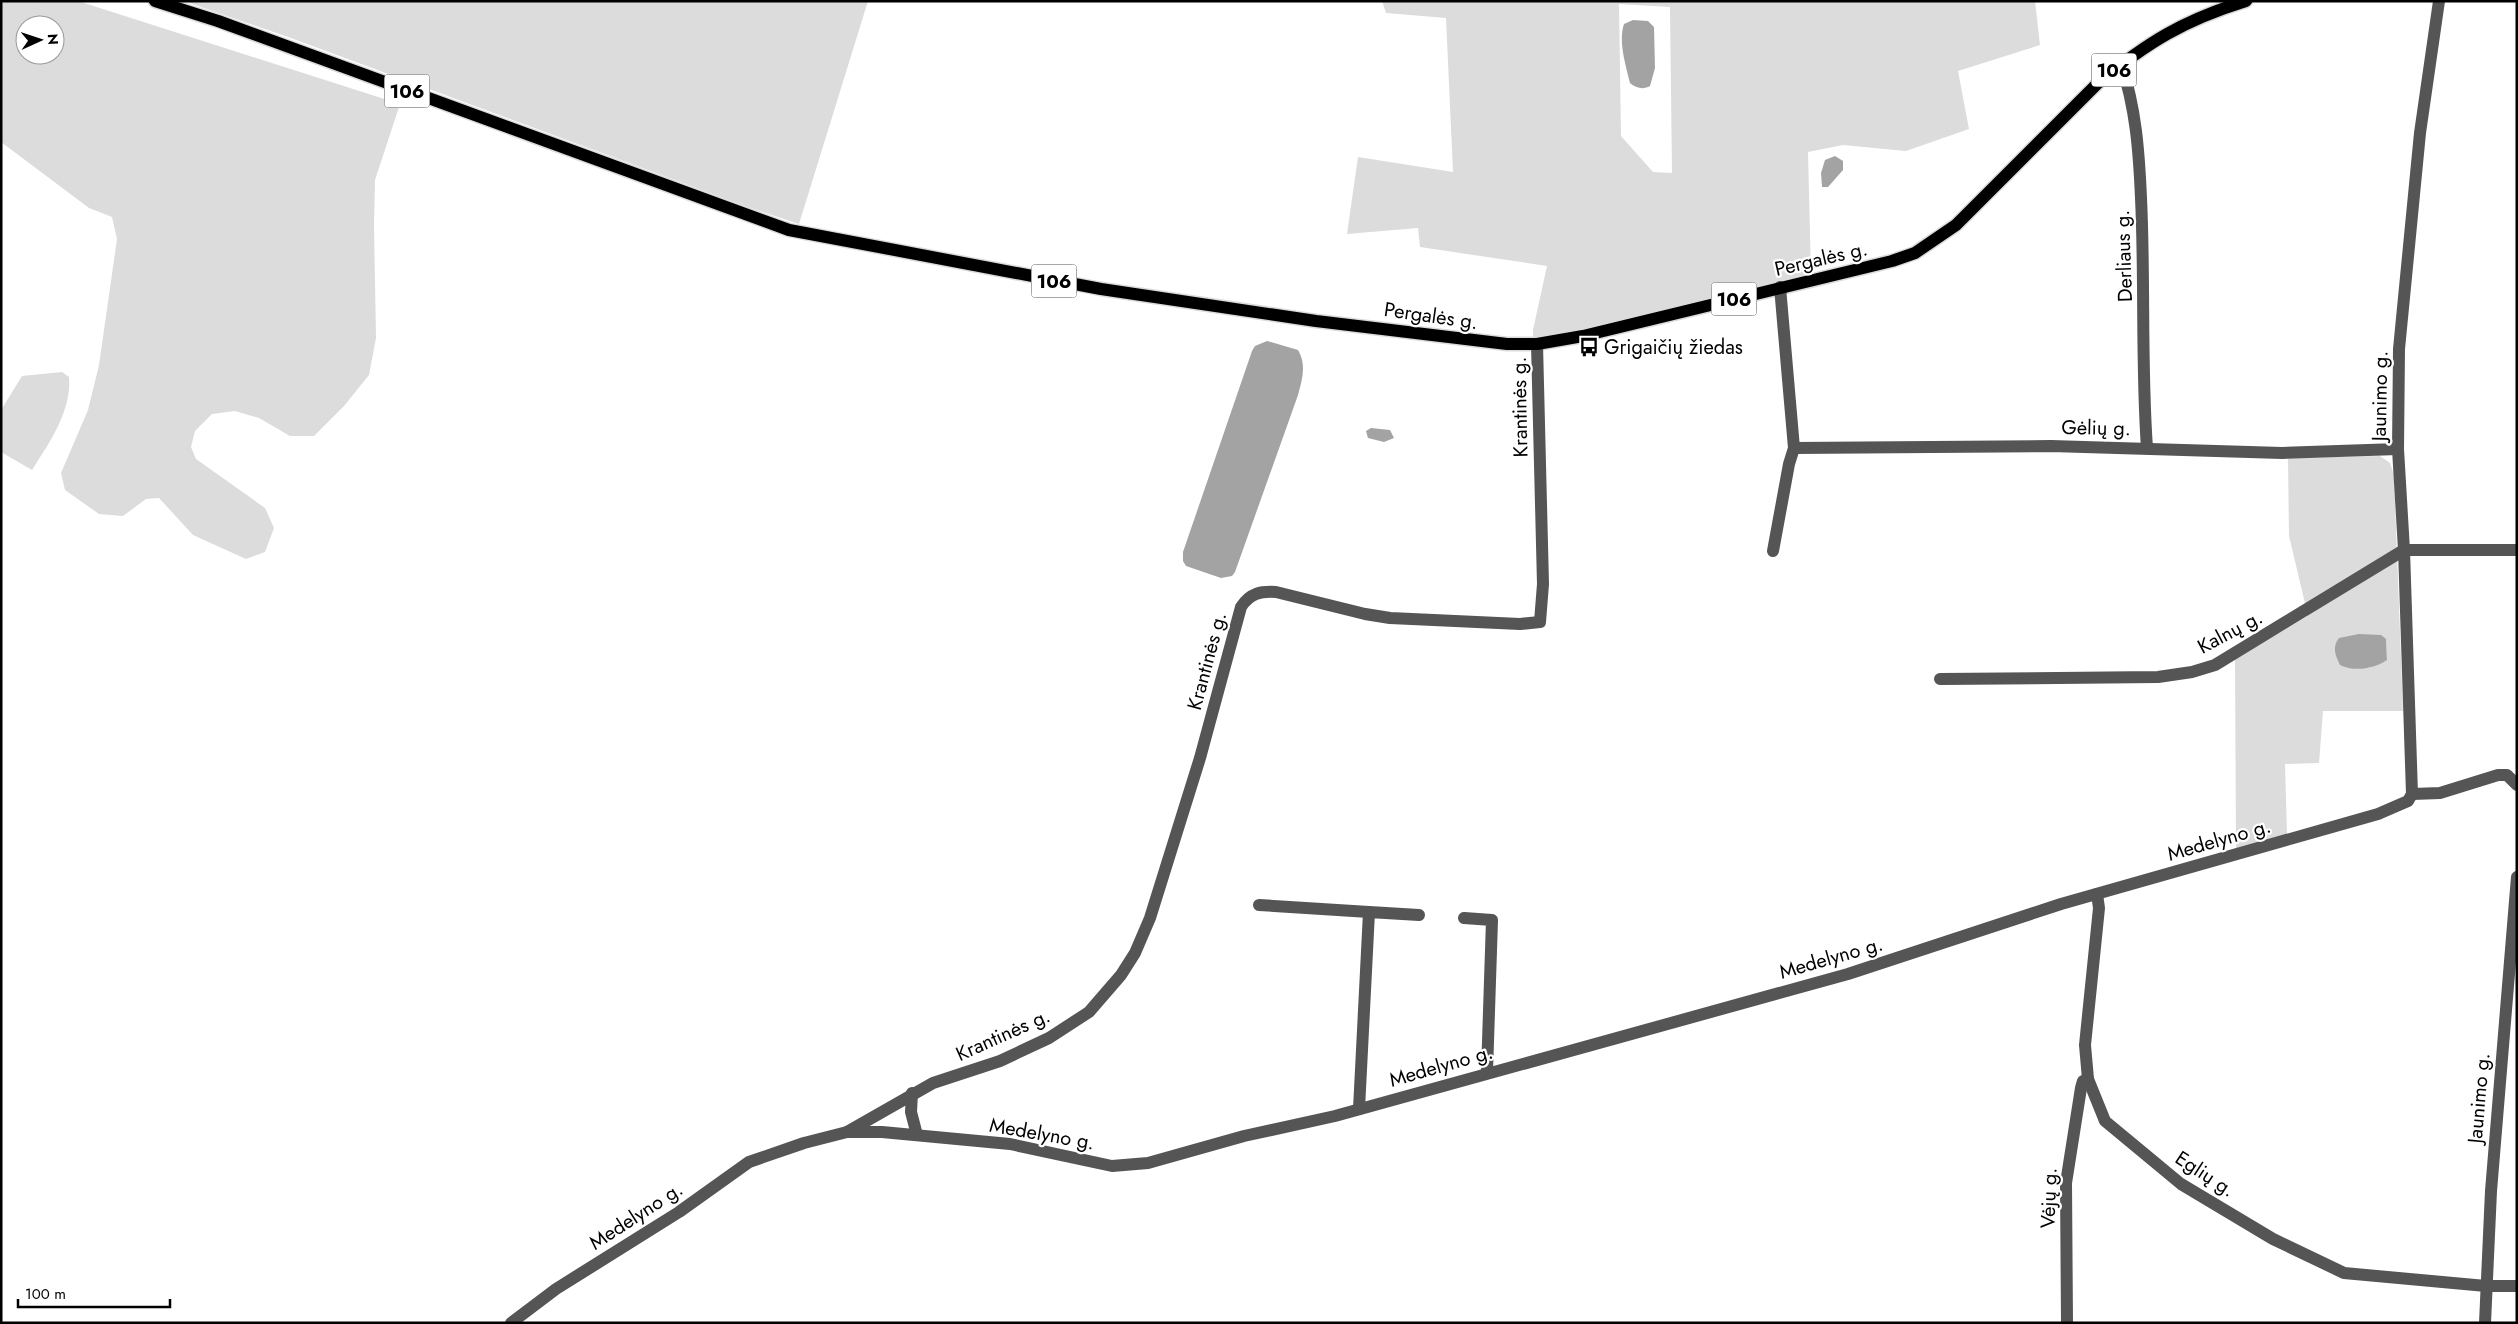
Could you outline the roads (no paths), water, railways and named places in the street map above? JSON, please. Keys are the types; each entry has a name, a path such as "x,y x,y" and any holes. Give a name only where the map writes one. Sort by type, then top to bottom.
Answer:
{"main road":[{"name":"Pergalės g.","path":"155,1 218,21 789,230 1101,290 1478,342 1537,344 1583,336 1780,287 1892,262 1929,245 1956,225 2092,88 2121,64 2163,34 2188,21 2246,1"}],"street":[{"name":"Jaunimo g.","path":"2410,798 2404,550 2398,449 2399,350 2420,134 2439,1"},
{"name":"Derliaus g.","path":"2121,64 2134,105 2139,164 2145,268 2143,389 2146,448"},
{"path":"1773,551 1789,464 1794,448 1780,287"},
{"name":"Krantinės g.","path":"846,1132 912,1093 933,1083 1000,1061 1049,1038 1089,1012 1121,975 1135,953 1150,918 1200,758 1242,606 1250,596 1264,591 1276,592 1365,614 1390,618 1520,624 1540,622 1543,584 1537,344"},
{"name":"Gėlių g.","path":"1794,448 2051,446 2282,453 2398,449"},
{"path":"2404,550 2517,550"},
{"name":"Kalnų g.","path":"1940,679 2045,676 2158,677 2192,672 2228,657 2404,550"},
{"path":"2410,798 2440,793 2498,776 2507,775 2517,785"},
{"name":"Medelyno g.","path":"511,1323 556,1289 679,1212 749,1162 804,1143 846,1132 917,1135 1010,1144 1112,1166 1148,1163 1244,1136 1359,1109 1487,1072 1848,974 2097,894 2378,814 2410,798"},
{"name":"Jaunimo g.","path":"2485,1323 2491,1191 2517,877"},
{"name":"Eglių g.","path":"2097,894 2099,908 2085,1045 2088,1079 2097,1107 2105,1121 2116,1132 2181,1184 2273,1239 2344,1273 2486,1286 2517,1286"},
{"path":"1259,905 1419,915"},
{"path":"1359,1109 1369,912"},
{"path":"1464,918 1492,920 1487,1072"},
{"name":"Vėjų g.","path":"2067,1323 2066,1183 2078,1103 2083,1081 2088,1079"},
{"path":"912,1093 911,1112 917,1135"}],"place":[{"name":"Grigaičių žiedas","path":"1589,347"}]}
